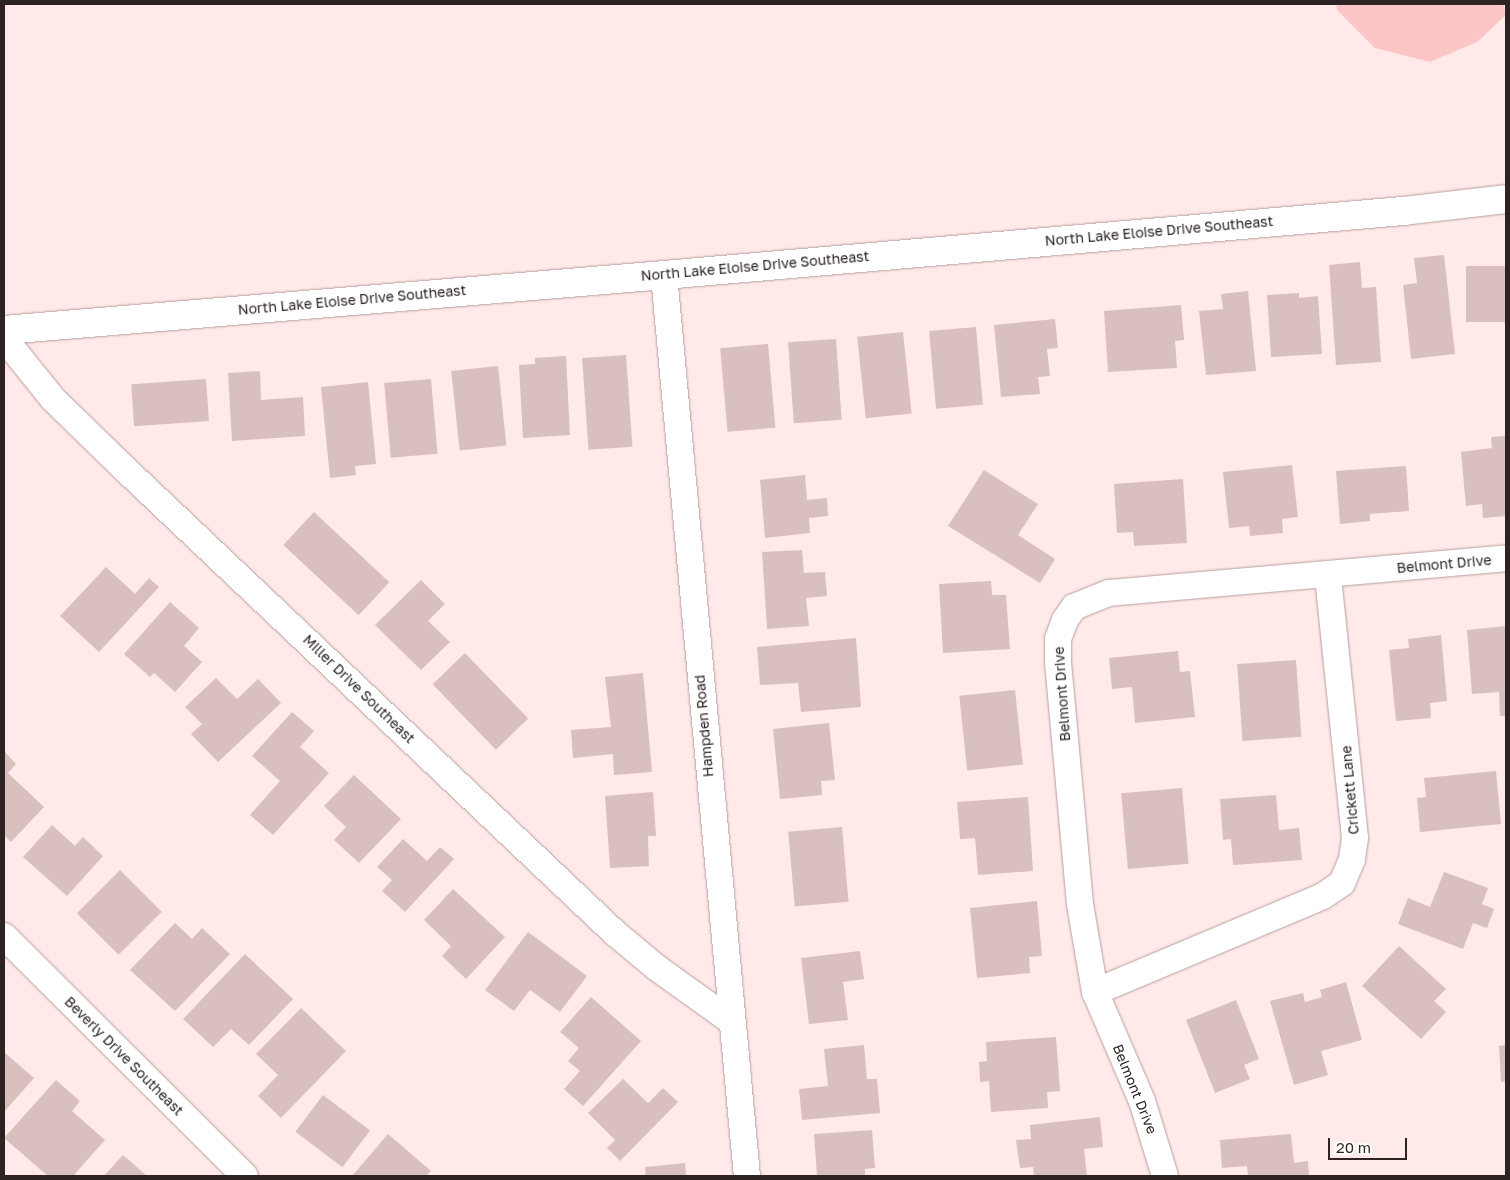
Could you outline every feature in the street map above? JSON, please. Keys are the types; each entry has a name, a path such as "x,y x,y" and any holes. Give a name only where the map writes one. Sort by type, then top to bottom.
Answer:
{"street":[{"name":"North Lake Eloise Drive Southeast","path":"4,330 1403,211 1506,199"},
{"name":"Hampden Road","path":"664,275 731,1021 747,1176"},
{"name":"Miller Drive Southeast","path":"4,338 53,399 106,451 615,933 657,968 731,1021"},
{"name":"Belmont Drive","path":"1165,1176 1142,1101 1095,992 1080,904 1058,662 1058,639 1065,620 1074,607 1109,593 1506,558"},
{"name":"Crickett Lane","path":"1095,992 1323,896 1342,883 1352,859 1355,838 1328,575"},
{"name":"Beverly Drive Southeast","path":"4,936 245,1176"}],"shaded area":[{"path":"1336,4 1503,4 1506,15 1477,42 1430,62 1375,48 1337,10"}],"building":[{"path":"1444,255 1455,354 1411,359 1403,285 1417,283 1414,258"},
{"path":"1360,262 1362,288 1376,287 1381,362 1336,365 1329,265"},
{"path":"1466,266 1506,266 1506,322 1466,322"},
{"path":"1248,291 1256,371 1206,375 1199,311 1223,309 1221,294"},
{"path":"1299,293 1299,298 1318,296 1322,354 1271,357 1267,295"},
{"path":"1181,305 1184,340 1175,341 1177,368 1108,372 1104,311"},
{"path":"1055,319 1058,348 1047,349 1050,376 1038,377 1040,394 1001,397 994,325"},
{"path":"976,327 983,405 936,409 929,331"},
{"path":"903,332 912,414 866,418 857,337"},
{"path":"836,339 842,420 794,423 788,342"},
{"path":"768,344 775,428 728,432 720,348"},
{"path":"626,355 632,447 589,450 582,358"},
{"path":"566,356 570,435 523,438 519,365 535,364 535,358"},
{"path":"498,366 506,446 460,450 451,371"},
{"path":"260,371 261,400 303,397 305,436 232,441 228,373"},
{"path":"206,379 209,421 134,426 131,384"},
{"path":"431,379 438,454 391,458 384,383"},
{"path":"368,382 376,464 355,466 356,475 330,478 321,387"},
{"path":"1506,436 1506,516 1483,518 1482,504 1466,506 1461,452 1492,448 1491,437"},
{"path":"1292,465 1298,517 1282,519 1283,533 1250,536 1249,526 1229,528 1223,472"},
{"path":"1406,466 1409,511 1370,514 1370,521 1340,524 1336,471"},
{"path":"984,470 1038,504 1018,535 1055,559 1040,583 948,526"},
{"path":"805,475 807,500 827,498 828,516 809,518 810,533 765,538 760,480"},
{"path":"1183,479 1187,543 1134,546 1133,532 1117,533 1114,484"},
{"path":"314,512 389,582 359,615 283,545"},
{"path":"802,550 804,573 825,572 827,596 806,598 809,626 767,629 762,552"},
{"path":"106,567 135,594 149,578 159,587 99,652 60,616"},
{"path":"421,580 445,604 428,621 450,642 421,670 375,625"},
{"path":"991,581 992,595 1006,595 1010,649 943,653 939,584"},
{"path":"170,602 199,628 184,646 202,662 175,692 154,673 150,677 124,654"},
{"path":"1506,626 1506,716 1500,716 1499,692 1472,694 1467,630"},
{"path":"1441,635 1447,701 1430,703 1431,718 1396,721 1389,650 1409,648 1408,639"},
{"path":"856,638 861,707 801,712 798,683 760,685 757,647"},
{"path":"1178,651 1180,672 1190,671 1195,717 1135,723 1132,687 1112,689 1109,658"},
{"path":"465,653 528,718 496,750 433,684"},
{"path":"1296,660 1301,737 1243,741 1237,664"},
{"path":"643,673 652,772 614,775 613,754 573,758 571,730 611,727 605,677"},
{"path":"216,678 237,699 258,679 281,703 218,762 191,734 202,724 185,707"},
{"path":"1015,690 1023,765 967,770 959,696"},
{"path":"292,712 314,731 300,747 329,773 273,835 250,815 280,781 252,756"},
{"path":"829,723 835,780 821,781 822,795 780,799 773,729"},
{"path":"4,751 16,764 8,773 44,807 11,842 4,835"},
{"path":"1496,771 1501,824 1420,832 1417,798 1426,797 1424,778"},
{"path":"354,775 401,819 359,863 334,840 346,827 324,806"},
{"path":"1182,788 1189,864 1128,869 1121,793"},
{"path":"653,792 656,836 648,836 649,866 610,868 605,796"},
{"path":"1276,795 1279,830 1299,828 1302,860 1233,865 1231,839 1223,840 1220,799"},
{"path":"1028,797 1033,871 978,875 975,838 960,839 957,802"},
{"path":"52,825 75,846 83,837 103,856 67,896 23,857"},
{"path":"842,827 849,902 795,906 788,832"},
{"path":"403,839 427,861 440,847 454,859 405,912 382,891 392,880 377,867"},
{"path":"120,870 162,912 119,955 77,913"},
{"path":"1444,872 1488,888 1482,904 1494,909 1487,928 1473,923 1463,949 1398,924 1408,898 1430,907"},
{"path":"453,889 505,937 466,979 442,956 451,946 424,920"},
{"path":"1037,901 1042,956 1029,957 1030,973 977,978 970,908"},
{"path":"175,923 192,939 202,928 230,954 175,1011 130,970"},
{"path":"528,932 587,976 560,1012 530,990 514,1011 485,990"},
{"path":"1399,946 1446,989 1434,1001 1446,1012 1421,1039 1362,986"},
{"path":"860,951 864,979 843,982 848,1020 809,1024 801,958"},
{"path":"245,954 293,999 249,1045 231,1029 213,1047 183,1019"},
{"path":"1346,982 1362,1040 1321,1051 1328,1075 1294,1085 1270,1001 1303,993 1305,1002 1322,997 1320,990"},
{"path":"591,997 641,1041 583,1106 564,1089 580,1071 568,1061 579,1048 560,1032"},
{"path":"1236,1000 1259,1059 1244,1065 1250,1079 1215,1093 1186,1020"},
{"path":"301,1008 346,1051 281,1118 258,1096 278,1075 256,1054"},
{"path":"1056,1037 1060,1091 1047,1092 1048,1108 991,1112 989,1081 980,1082 979,1062 987,1061 986,1042"},
{"path":"864,1045 867,1079 877,1079 880,1113 802,1120 799,1089 828,1086 824,1049"},
{"path":"1506,1045 1506,1081 1501,1082 1499,1046"},
{"path":"4,1052 34,1078 4,1112"},
{"path":"623,1079 648,1103 663,1088 678,1102 620,1161 607,1148 615,1140 588,1113"},
{"path":"56,1080 80,1101 72,1111 105,1140 73,1176 48,1176 4,1138"},
{"path":"323,1095 370,1131 342,1167 295,1132"},
{"path":"1100,1117 1103,1147 1084,1149 1087,1176 1034,1176 1033,1167 1020,1168 1016,1140 1031,1139 1030,1125"},
{"path":"872,1130 875,1168 865,1169 865,1176 817,1176 814,1134"},
{"path":"388,1134 431,1171 426,1176 352,1176"},
{"path":"1291,1134 1294,1163 1308,1161 1309,1176 1248,1176 1247,1166 1222,1168 1220,1140"},
{"path":"123,1155 147,1176 104,1176"},
{"path":"685,1163 686,1176 646,1176 645,1167"}]}
